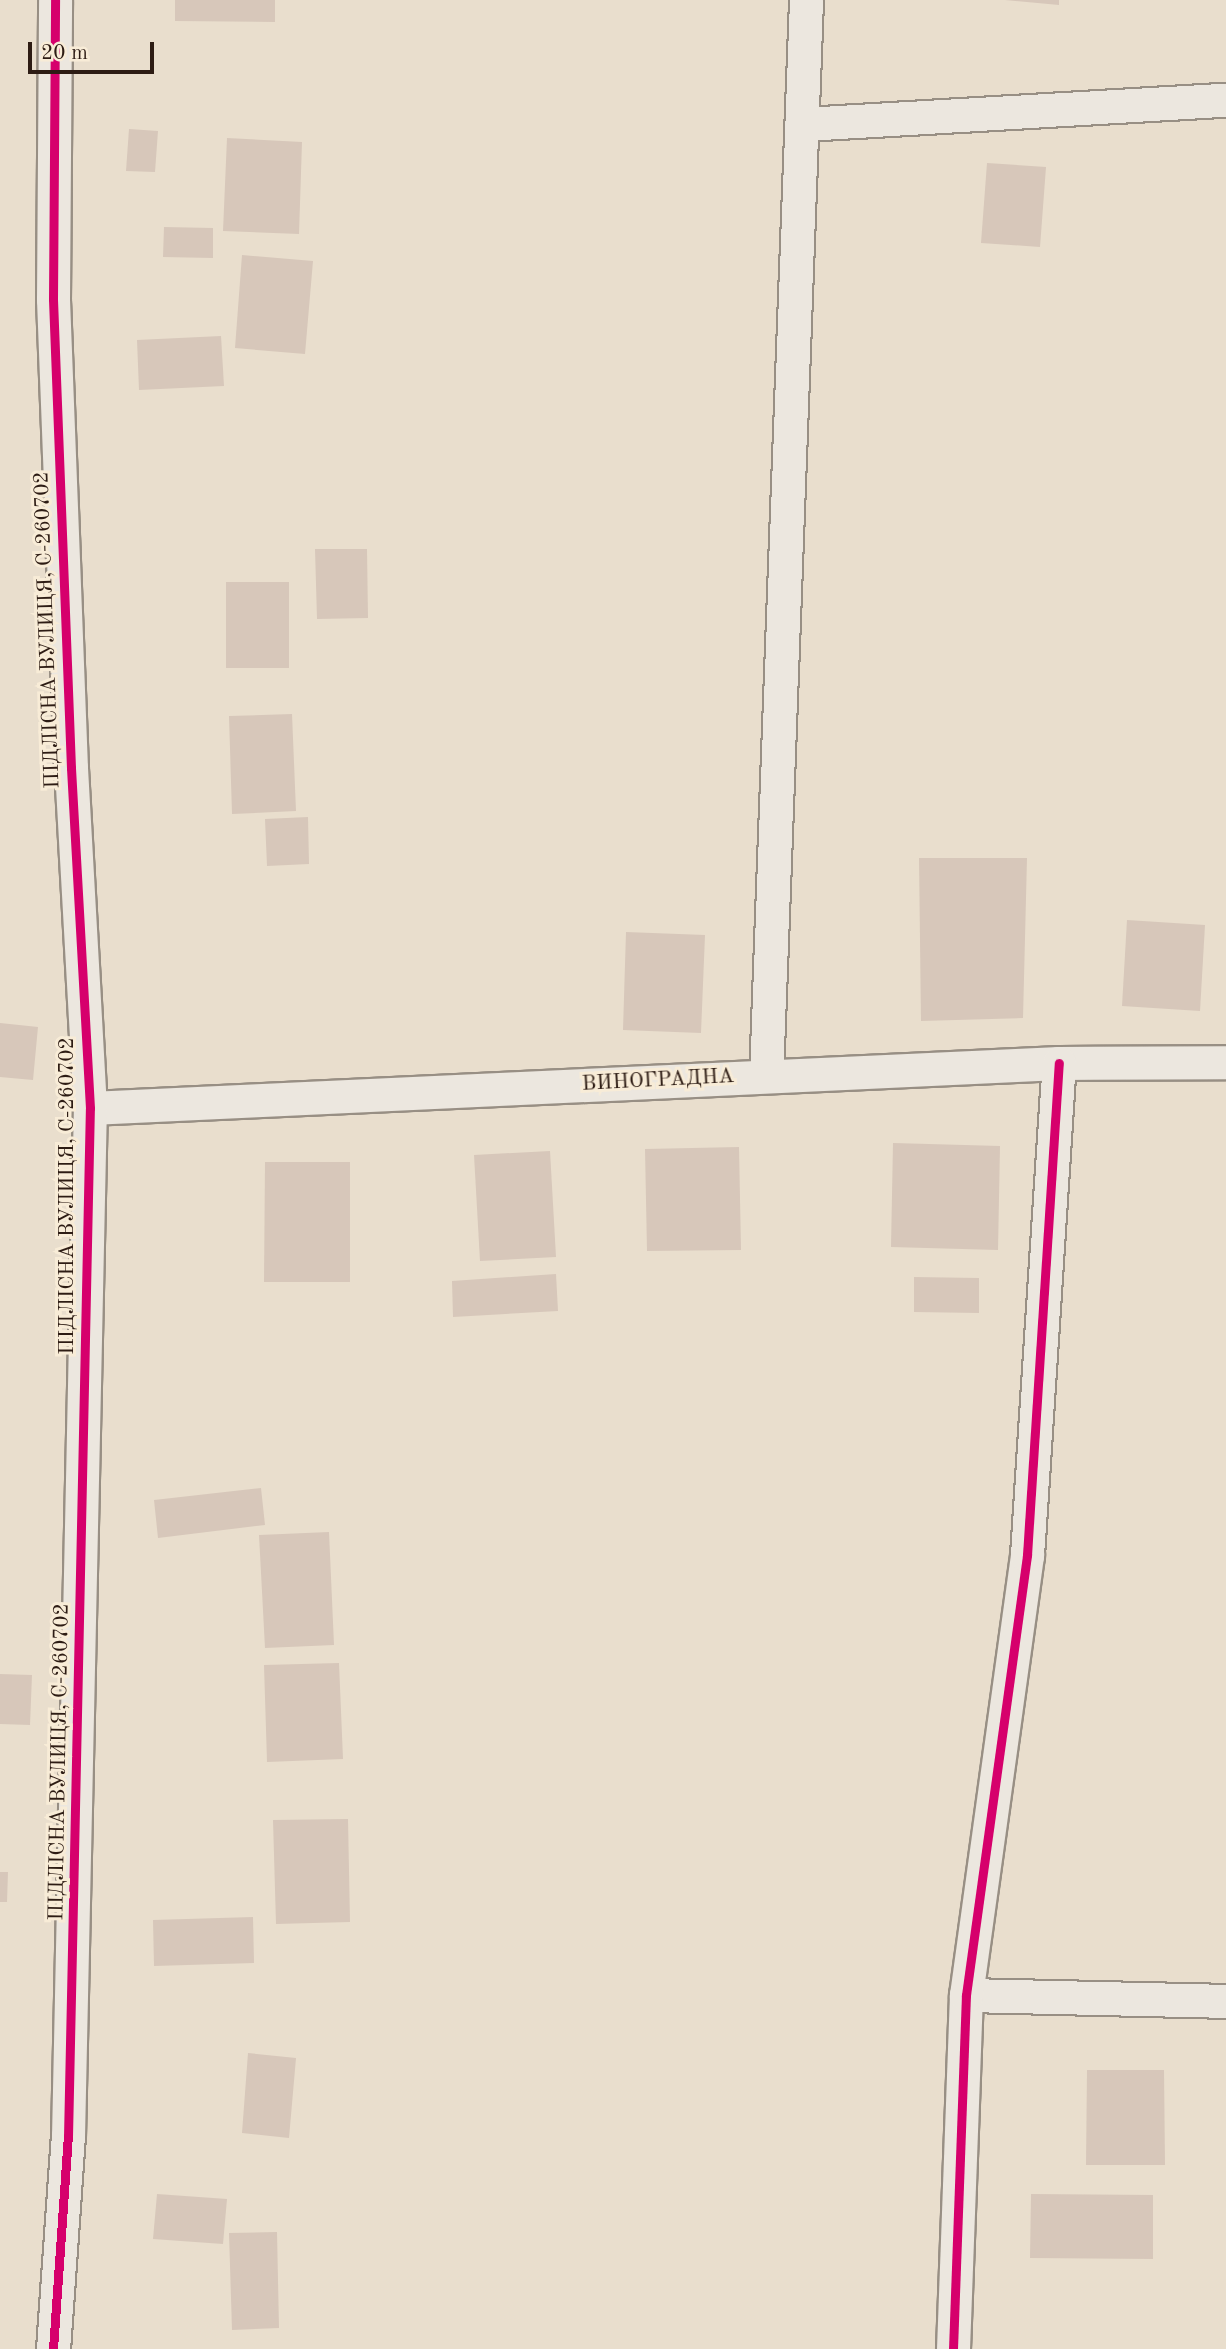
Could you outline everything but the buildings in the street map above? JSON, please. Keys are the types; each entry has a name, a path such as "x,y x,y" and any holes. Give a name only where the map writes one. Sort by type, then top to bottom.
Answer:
{"street":[{"name":"ПІДЛІСНА ВУЛИЦЯ, С-260702","path":"53,2349 68,2137 90,1108 71,768 53,299 55,0"},
{"path":"766,1076 804,124 806,0"},
{"path":"804,124 1226,100"},
{"name":"ВИНОГРАДНА","path":"90,1108 1059,1063 1226,1062"},
{"path":"953,2349 966,1995 1027,1555 1059,1063"},
{"path":"966,1995 1226,2001"}],"cycle path":[{"path":"53,2349 68,2137 90,1108 71,768 53,299 55,0"},
{"path":"953,2349 966,1995 1027,1555 1059,1063"}]}
